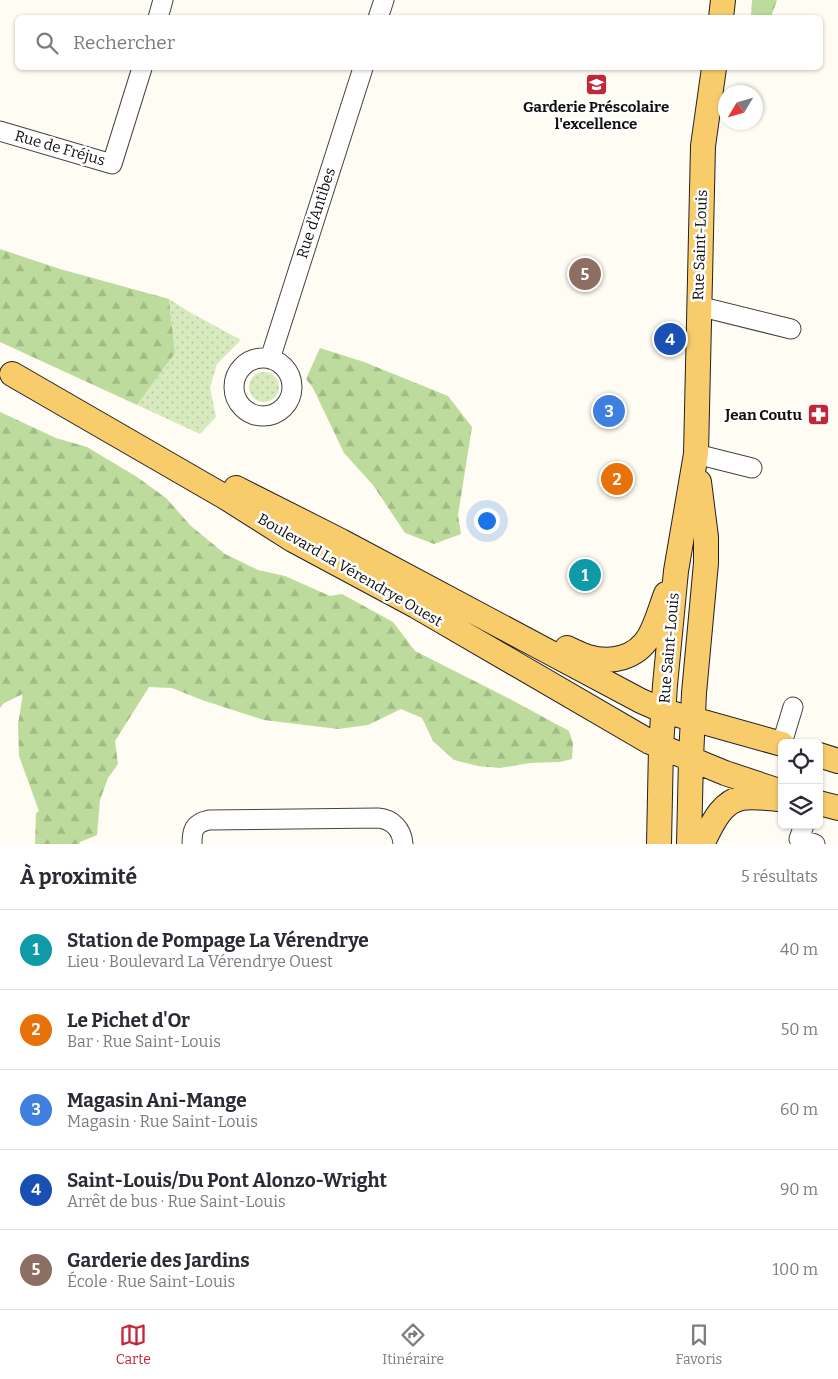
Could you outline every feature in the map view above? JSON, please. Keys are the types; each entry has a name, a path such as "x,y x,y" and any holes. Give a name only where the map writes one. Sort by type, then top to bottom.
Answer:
{"main road":[{"path":"721,15 723,0"},
{"name":"Rue Saint-Louis","path":"689,844 692,720 706,563 706,537 696,454 703,146 714,70"},
{"name":"Boulevard La Vérendrye Ouest","path":"6,371 341,541 641,701 692,720 778,743"},
{"name":"Boulevard La Vérendrye Ouest","path":"6,371 225,498 293,540 416,606 625,728 662,747 725,774 778,791"},
{"name":"Rue Saint-Louis","path":"659,844 666,676 676,571 696,454"},
{"path":"341,541 588,657 604,660 617,660 630,655 649,637 676,571"},
{"path":"823,756 838,761"},
{"path":"702,844 716,818 726,806 734,801 742,798 778,800"}],"street":[{"path":"159,15 163,0"},
{"path":"379,15 384,0"},
{"name":"Rue de Fréjus","path":"0,131 112,164 141,70"},
{"name":"Rue d'Antibes","path":"270,359 361,70"},
{"path":"698,306 791,329"},
{"path":"696,454 752,468"},
{"path":"783,739 793,707"},
{"path":"192,844 192,834 195,828 200,822 209,820 386,818 394,823 403,838 403,844"},
{"path":"803,829 799,839 815,844"}],"green space":[{"path":"752,0 777,0 772,15 751,15"},
{"path":"0,249 60,269 169,299 175,353 137,405 0,342"},
{"path":"169,299 241,340 217,364 210,388 216,417 200,434 137,405 175,353"},
{"path":"320,348 364,362 448,396 472,427 458,515 461,534 434,544 405,533 373,485 344,453 313,388 306,379"},
{"path":"264,372 275,376 279,387 275,398 264,402 253,398 249,387 253,376"},
{"path":"0,412 56,438 87,447 137,477 166,498 191,526 225,554 258,570 285,576 330,596 342,594 393,622 415,651 569,731 573,743 572,759 500,768 478,766 454,760 433,741 422,718 401,709 368,725 338,729 264,720 172,688 149,687 115,741 118,764 108,778 100,800 97,835 79,844 35,844 36,813 39,811 19,756 18,724 23,694 4,703 0,708"}],"place":[{"name":"Garderie Préscolaire l'excellence","path":"596,84"},
{"name":"Garderie des Jardins","path":"585,274"},
{"name":"Saint-Louis/Du Pont Alonzo-Wright","path":"670,339"},
{"name":"Magasin Ani-Mange","path":"609,411"},
{"name":"Jean Coutu","path":"818,415"},
{"name":"Le Pichet d'Or","path":"617,479"},
{"name":"Station de Pompage La Vérendrye","path":"585,575"}]}
